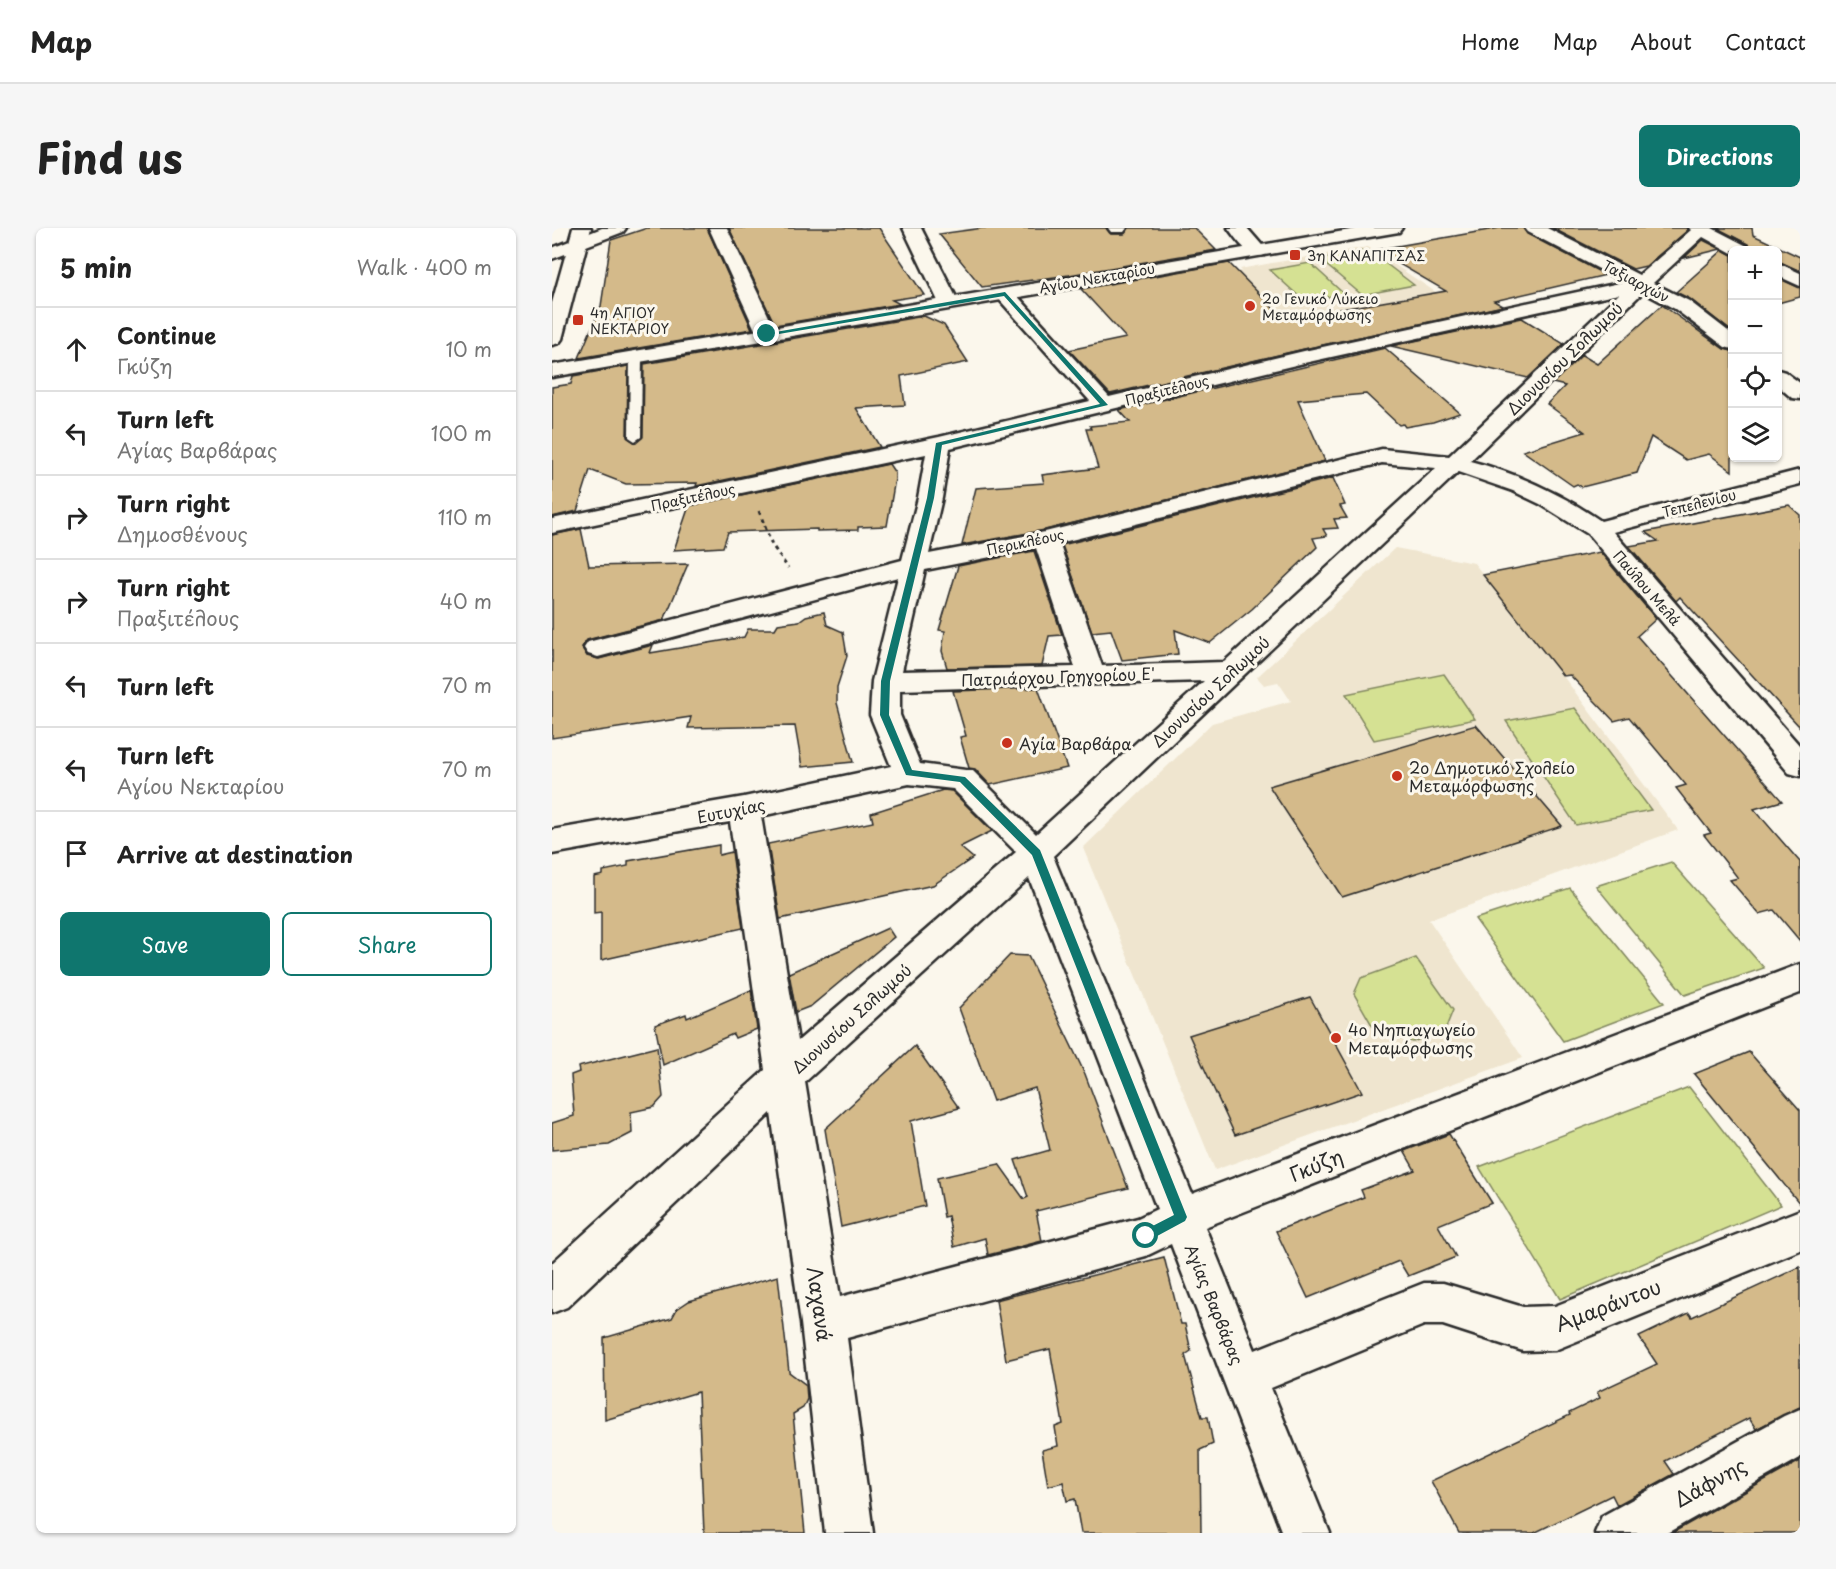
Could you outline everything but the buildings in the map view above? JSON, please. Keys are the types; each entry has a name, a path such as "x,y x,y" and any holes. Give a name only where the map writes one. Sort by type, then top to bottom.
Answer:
{"street":[{"path":"552,254 580,236 617,228"},
{"path":"718,228 767,334"},
{"path":"912,228 950,303"},
{"path":"1237,228 1258,251"},
{"name":"Αγίου Νεκταρίου","path":"552,371 1393,228"},
{"name":"Ταξιαρχών","path":"1534,228 1682,305 1728,340"},
{"path":"1701,229 1733,246"},
{"name":"Διονυσίου Σολωμού","path":"552,1292 785,1076 1036,853 1455,463 1701,229"},
{"path":"552,339 580,236"},
{"path":"1782,271 1800,280"},
{"name":"Πραξιτέλους","path":"552,525 939,444 1304,357 1641,284"},
{"path":"1005,294 1105,405"},
{"path":"1782,379 1800,393"},
{"path":"909,773 885,715 886,681 930,498 939,444"},
{"name":"Περικλέους","path":"598,648 913,565 1045,539 1382,456 1417,456 1455,463"},
{"name":"Παύλου Μελά","path":"1455,463 1541,495 1574,512 1597,529 1800,766"},
{"name":"Τεπελενίου","path":"1597,529 1800,477"},
{"path":"1045,539 1091,674"},
{"name":"Πατριάρχου Γρηγορίου Ε'","path":"886,681 1231,671"},
{"name":"Αγίας Βαρβάρας","path":"909,773 962,779 1036,853 1306,1533"},
{"name":"Ευτυχίας","path":"552,842 744,808 909,773"},
{"name":"Λαχανά","path":"744,808 823,1323 849,1533"},
{"name":"Γκύζη","path":"823,1323 1146,1236 1181,1217 1800,978"},
{"name":"Αμαράντου","path":"1244,1377 1424,1304 1443,1304 1523,1329 1555,1328 1800,1230"},
{"name":"Δάφνης","path":"1619,1533 1800,1432"}],"lane":[{"path":"635,437 636,356"}],"path":[{"path":"748,485 772,545 806,594"}],"shaded area":[{"path":"1368,247 1464,311 1372,329 1381,333 1242,363 1192,279 1242,271 1240,269 1272,263"},
{"name":"2ο Δημοτικό Σχολείο Μεταμόρφωσης","path":"1395,548 1474,563 1563,676 1678,830 1429,920 1523,1058 1215,1170 1083,848 1212,723 1291,701 1278,682 1264,685 1257,677"}],"green space":[{"path":"1368,250 1414,285 1362,295 1319,259"},
{"path":"1310,263 1344,294 1304,301 1270,270"},
{"path":"1444,674 1475,719 1374,740 1346,694"},
{"path":"1575,708 1651,810 1576,825 1506,721"},
{"path":"1671,862 1764,968 1685,995 1596,886"},
{"path":"1570,888 1664,1003 1563,1041 1475,919"},
{"path":"1416,958 1453,1010 1445,1030 1413,1042 1376,1032 1354,994 1361,978"},
{"path":"1689,1087 1781,1205 1560,1299 1479,1167"}],"place":[{"name":"3η ΚΑΝΑΠΙΤΣΑΣ","path":"1295,255"},
{"name":"2ο Γενικό Λύκειο Μεταμόρφωσης","path":"1250,306"},
{"name":"4η ΑΓΙΟΥ ΝΕΚΤΑΡΙΟΥ","path":"578,320"},
{"name":"Αγία Βαρβάρα","path":"1007,743"},
{"name":"2ο Δημοτικό Σχολείο Μεταμόρφωσης","path":"1397,776"},
{"name":"4ο Νηπιαγωγείο Μεταμόρφωσης","path":"1336,1038"}],"route":[{"path":"767,334 1005,294 1105,405 939,444 930,498 886,681 885,715 909,773 962,779 1036,853 1181,1217 1146,1236"}]}
